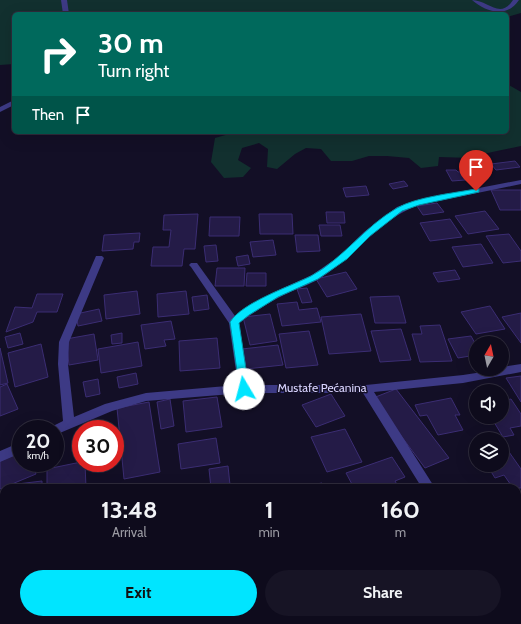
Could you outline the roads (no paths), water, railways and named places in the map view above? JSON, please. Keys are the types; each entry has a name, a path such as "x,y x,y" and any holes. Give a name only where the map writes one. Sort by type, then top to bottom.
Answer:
{"street":[{"path":"64,0 66,12"},
{"path":"475,0 488,9 502,10 509,9 516,0"},
{"path":"0,110 12,103"},
{"path":"234,322 275,295 315,277 344,257 367,234 400,209 417,203 521,182"},
{"path":"69,423 63,364 64,342 99,258"},
{"path":"194,265 234,322 244,389"},
{"name":"Mustafe Pećanina","path":"64,426 109,407 146,397 244,389 366,389 463,379 521,368"},
{"path":"366,389 426,484"},
{"path":"0,457 12,451"}]}
